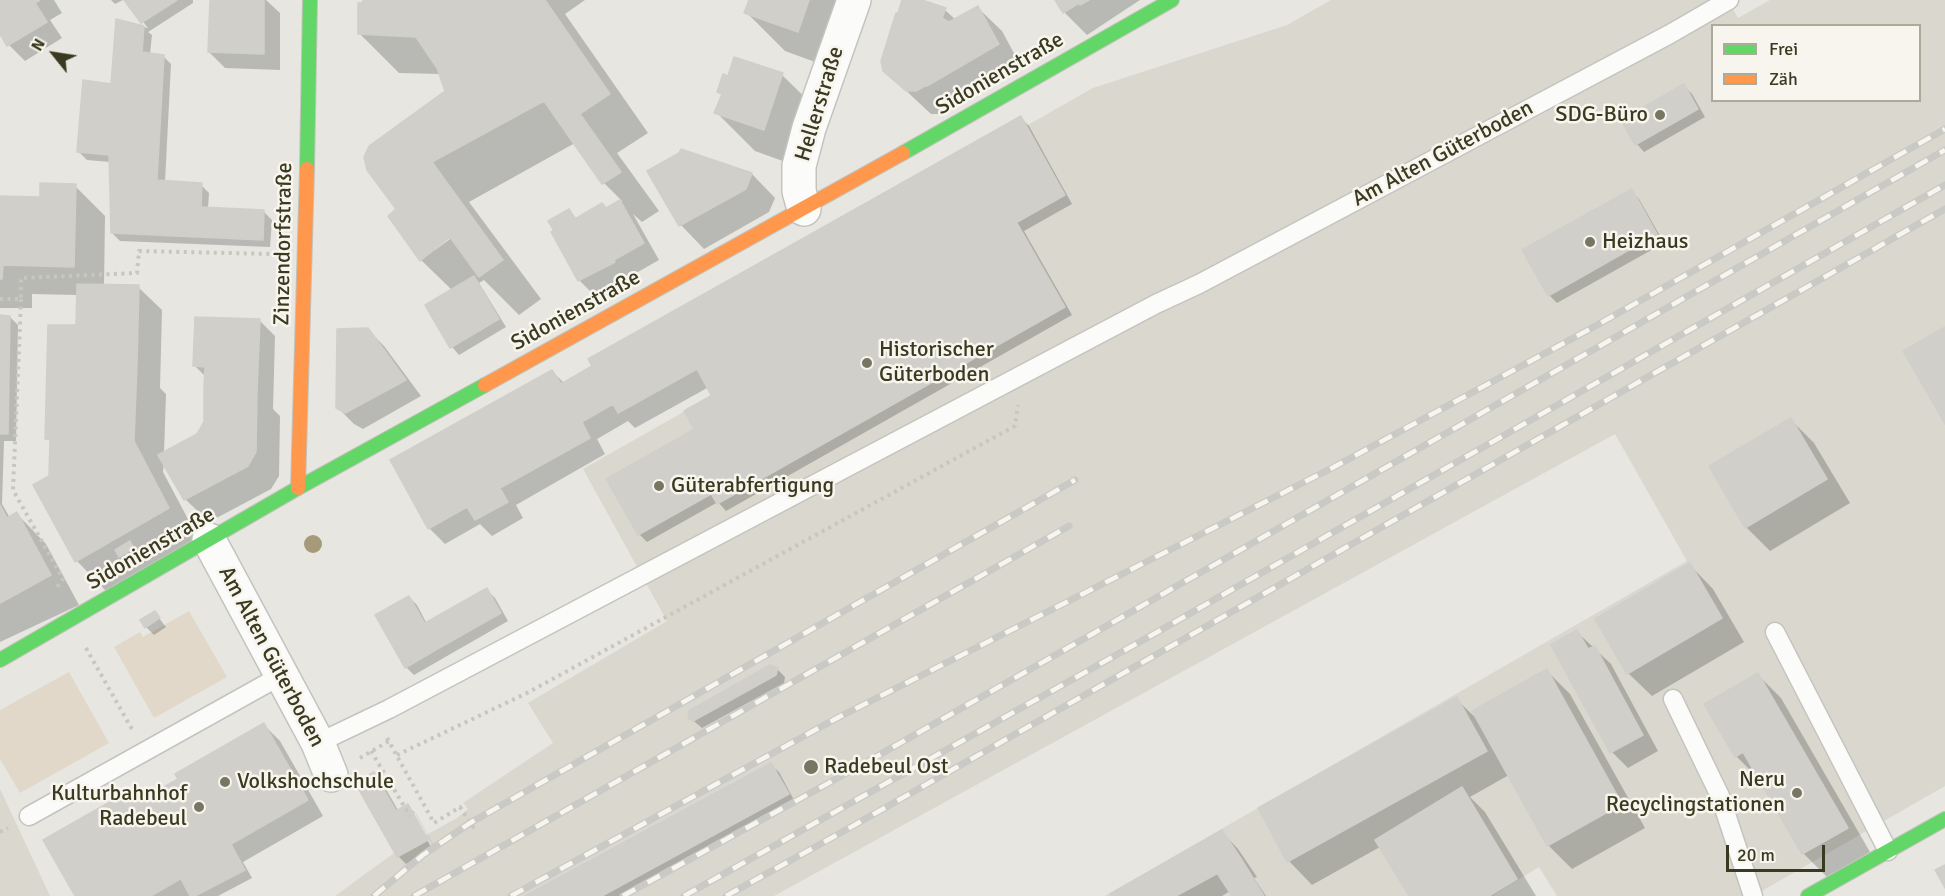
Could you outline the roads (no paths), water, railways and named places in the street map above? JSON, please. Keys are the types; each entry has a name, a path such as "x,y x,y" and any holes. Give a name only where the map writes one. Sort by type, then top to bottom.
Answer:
{"street":[{"name":"Zinzendorfstraße","path":"298,488 310,0"},
{"name":"Hellerstraße","path":"804,209 799,190 799,166 809,128 854,0"},
{"name":"Sidonienstraße","path":"0,660 298,488 804,209 1172,0"},
{"name":"Am Alten Güterboden","path":"209,540 318,743 331,776"},
{"path":"1808,896 1945,819"}],"lane":[{"name":"Am Alten Güterboden","path":"318,743 374,717 1155,304 1199,284 1670,34 1729,0"},
{"path":"1775,632 1888,851"},
{"path":"29,816 282,675"},
{"path":"1673,699 1720,796 1754,896"}],"railway":[{"path":"511,896 839,717 1332,468 1590,329 1945,129"},
{"path":"623,896 865,763 1945,150"},
{"path":"684,896 1152,635 1945,185"},
{"path":"726,896 1945,209"},
{"path":"374,896 423,855 470,823 1075,480"},
{"path":"414,896 1069,526"}],"place":[{"name":"SDG-Büro","path":"1660,115"},
{"name":"Heizhaus","path":"1590,242"},
{"name":"Historischer Güterboden","path":"867,363"},
{"name":"Güterabfertigung","path":"659,486"},
{"name":"Radebeul Ost","path":"811,767"},
{"name":"Volkshochschule","path":"225,782"},
{"name":"Neru Recyclingstationen","path":"1797,793"},
{"name":"Kulturbahnhof Radebeul","path":"199,807"}]}
